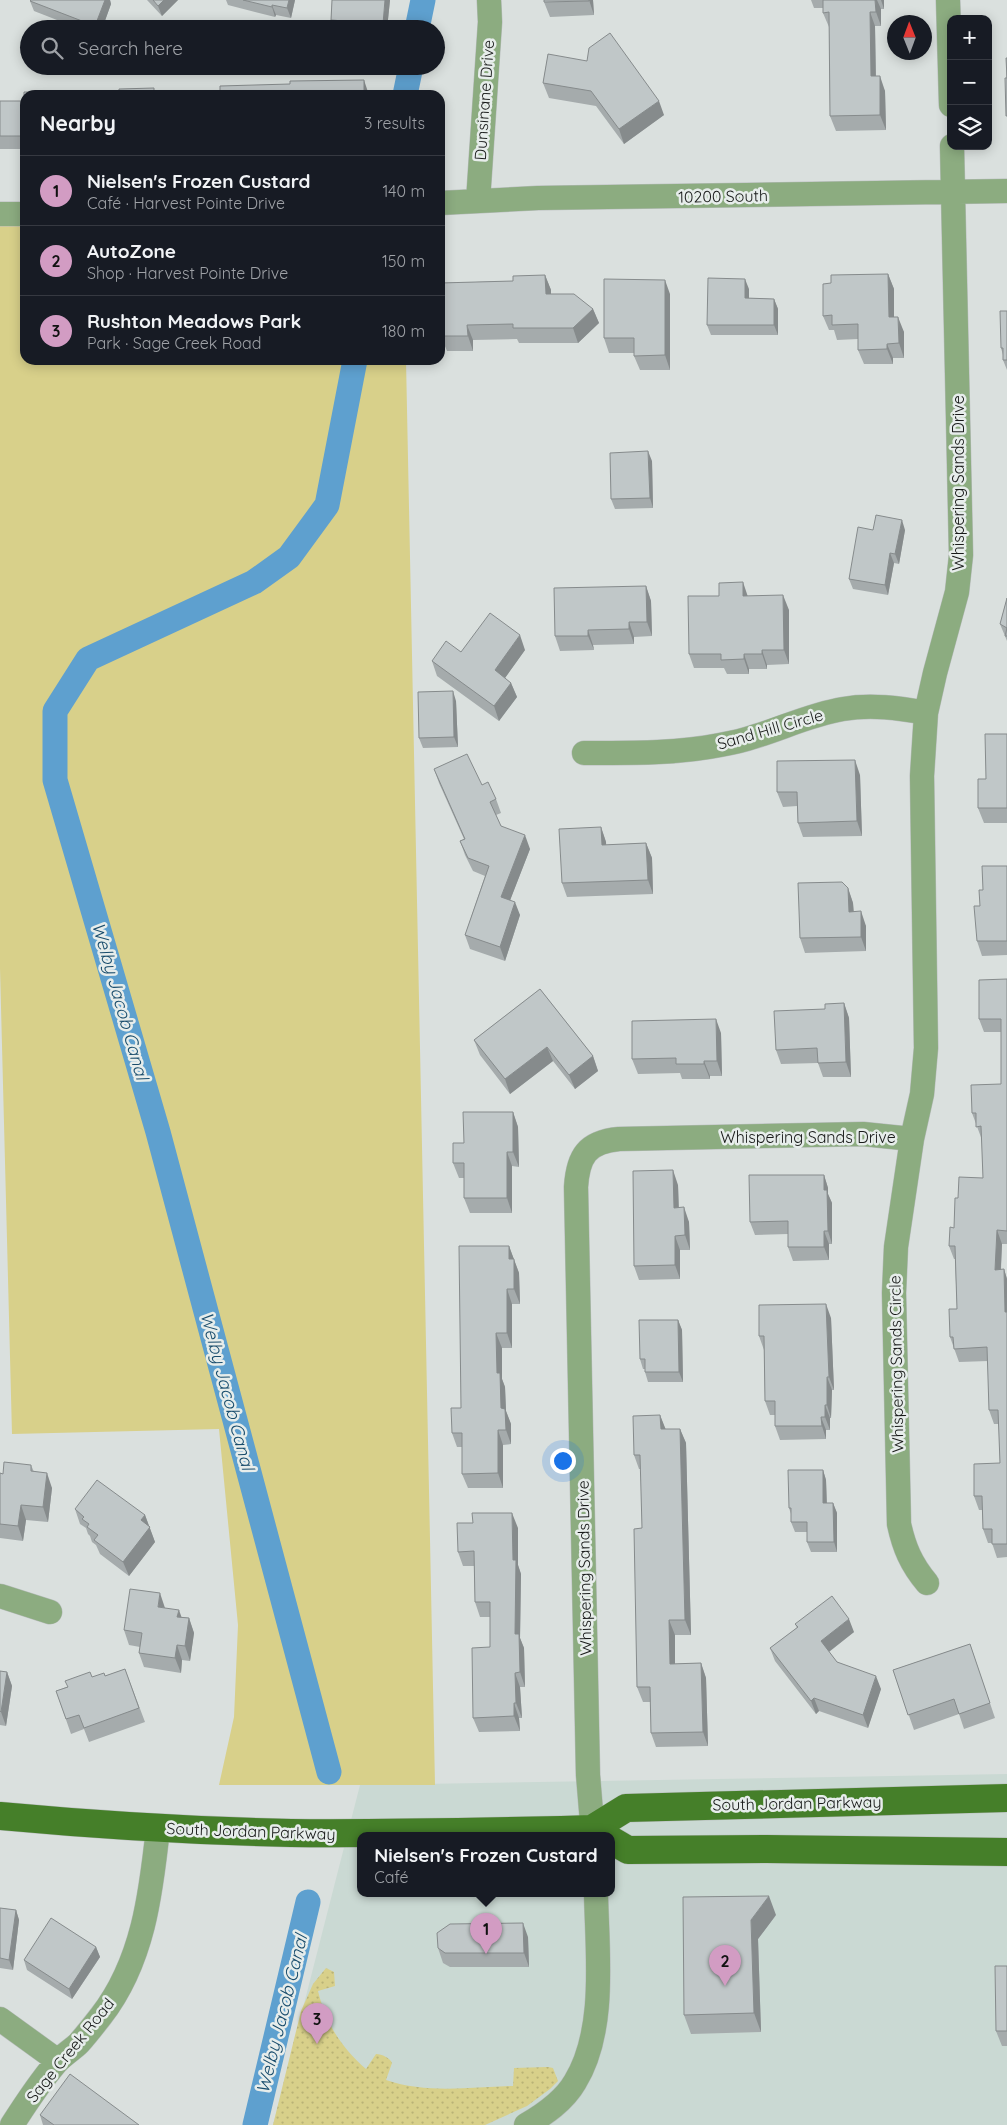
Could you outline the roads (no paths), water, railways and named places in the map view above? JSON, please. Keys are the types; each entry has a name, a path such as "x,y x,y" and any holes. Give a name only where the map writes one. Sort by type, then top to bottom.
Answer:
{"main road":[{"name":"South Jordan Parkway","path":"603,1832 626,1808 1007,1798"},
{"name":"South Jordan Parkway","path":"0,1816 158,1828 357,1833"},
{"name":"South Jordan Parkway","path":"615,1843 628,1850 767,1848 1007,1852"}],"street":[{"name":"Dunsinane Drive","path":"478,201 490,22 489,0"},
{"path":"948,0 950,60"},
{"name":"Whispering Sands Drive","path":"599,1832 588,1775 576,1197 577,1173 580,1160 588,1149 596,1143 619,1139 863,1134 890,1135 912,1139 922,1094 926,1048 922,776 926,713 935,673 958,592 961,555 952,150"},
{"name":"10200 South","path":"445,203 538,198 1007,192"},
{"path":"0,214 20,214"},
{"name":"Sand Hill Circle","path":"584,753 649,753 717,746 752,738 813,716 844,708 877,706 926,713"},
{"name":"Whispering Sands Circle","path":"912,1139 896,1247 894,1293 899,1524 903,1544 912,1565 926,1583"},
{"path":"0,1596 50,1612"},
{"name":"Sage Creek Road","path":"12,2125 35,2090 58,2061 79,2043 102,2014 120,1986 142,1934 152,1885 158,1828"},
{"path":"526,2125 542,2116 575,2083 590,2048 597,2001 596,1897"},
{"path":"0,2019 58,2061"}],"waterway":[{"name":"Welby Jacob Canal","path":"419,20 423,0"},
{"name":"Welby Jacob Canal","path":"406,90 409,75"},
{"name":"Welby Jacob Canal","path":"329,1772 158,1132 55,780 55,711 88,659 254,582 289,557 327,505 354,365"},
{"name":"Welby Jacob Canal","path":"255,2125 308,1902"}],"place":[{"name":"Nielsen's Frozen Custard","path":"486,1954"},
{"name":"AutoZone","path":"725,1986"},
{"name":"Rushton Meadows Park","path":"317,2044"}]}
